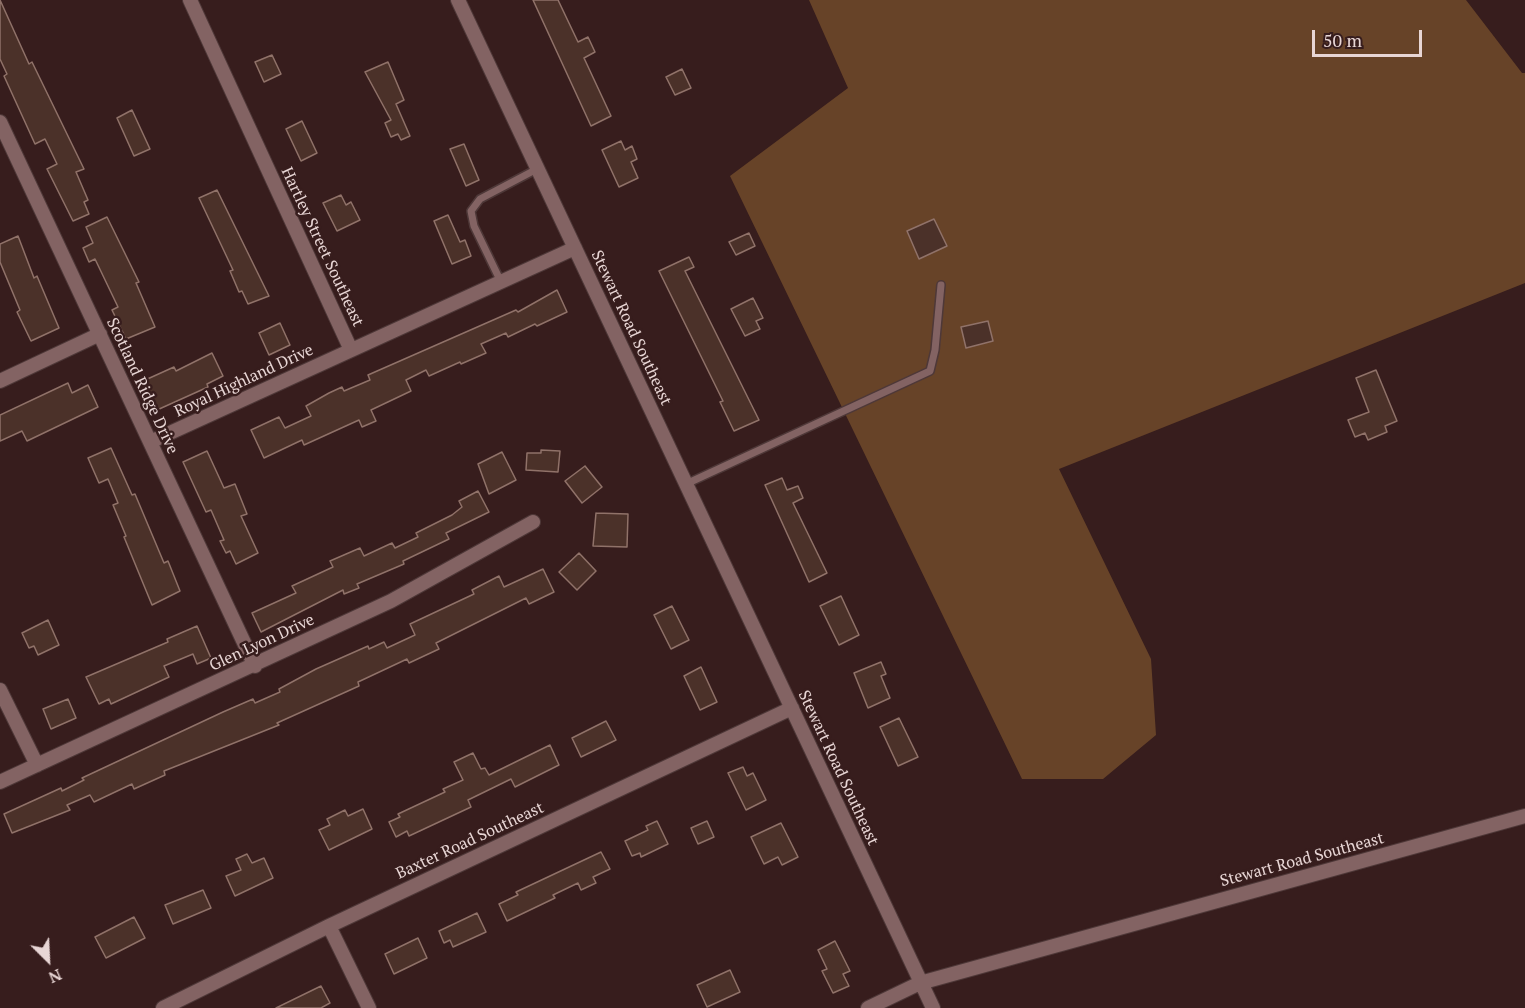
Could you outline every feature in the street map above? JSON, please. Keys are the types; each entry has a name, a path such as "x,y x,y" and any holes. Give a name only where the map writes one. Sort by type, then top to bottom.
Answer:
{"street":[{"name":"Hartley Street Southeast","path":"190,0 351,350 574,248"},
{"name":"Stewart Road Southeast","path":"458,0 921,983 1525,816"},
{"name":"Scotland Ridge Drive","path":"0,122 255,666"},
{"path":"0,381 100,334"},
{"name":"Royal Highland Drive","path":"150,442 351,350"},
{"name":"Glen Lyon Drive","path":"0,782 255,666 391,601 533,522"},
{"path":"0,690 37,765"},
{"name":"Baxter Road Southeast","path":"163,1008 329,926 792,708"},
{"path":"329,926 369,1008"},
{"path":"868,1008 921,983 933,1008"}],"lane":[{"path":"501,282 479,239 471,211 480,199 537,169"},
{"path":"686,484 930,371 935,350 941,285"}],"shaded area":[{"path":"809,0 1466,0 1522,73 1525,73 1525,283 1059,469 1151,659 1156,735 1103,779 1022,779 730,176 848,88"}],"building":[{"path":"0,0 29,64 32,62 84,169 76,172 88,200 84,202 89,214 73,221 47,169 57,164 45,139 35,144 4,76 7,74 0,59"},
{"path":"533,0 558,0 578,42 588,37 595,52 584,58 611,116 591,126"},
{"path":"272,55 281,74 264,82 255,62"},
{"path":"388,62 404,100 396,104 410,136 401,140 398,134 391,137 385,123 391,120 365,72"},
{"path":"682,69 691,88 675,95 666,77"},
{"path":"132,110 150,149 134,156 117,118"},
{"path":"302,121 317,153 301,161 286,129"},
{"path":"621,141 625,150 632,146 637,159 631,162 638,178 619,187 602,150"},
{"path":"464,144 479,180 466,186 450,149"},
{"path":"217,190 269,296 248,304 242,291 239,292 230,271 233,270 199,198"},
{"path":"341,195 346,205 351,202 360,220 337,231 323,203"},
{"path":"448,215 460,242 465,240 471,256 452,264 434,221"},
{"path":"107,217 139,282 136,283 155,327 126,339 112,310 118,307 95,259 89,262 83,248 93,243 86,227"},
{"path":"934,219 947,246 919,259 907,231"},
{"path":"749,233 755,246 736,255 729,242"},
{"path":"18,236 34,278 37,276 59,328 31,341 17,312 20,310 0,262 0,244"},
{"path":"689,257 694,267 685,271 759,420 734,431 720,402 723,401 659,271"},
{"path":"557,290 567,312 508,337 506,333 481,344 486,353 461,364 460,362 429,376 426,370 406,380 411,391 371,410 376,421 362,427 359,420 304,445 302,440 264,458 251,430 279,417 285,428 311,416 306,406 329,393 342,387 344,391 370,380 368,375 516,310 518,312"},
{"path":"753,298 763,318 756,321 760,329 745,336 731,309"},
{"path":"988,321 993,341 966,348 961,327"},
{"path":"280,323 290,345 269,355 259,333"},
{"path":"212,353 223,376 207,384 208,387 157,410 143,381 174,367 176,371"},
{"path":"1376,370 1397,421 1385,426 1387,432 1368,440 1365,433 1355,437 1348,420 1369,412 1356,378"},
{"path":"68,383 72,393 88,385 98,407 27,441 22,431 0,441 0,415"},
{"path":"111,448 132,495 135,494 164,563 168,561 180,591 152,605 124,537 126,536 113,505 118,503 108,479 99,483 88,458"},
{"path":"541,450 560,451 558,472 526,470 527,453 541,453"},
{"path":"207,451 224,488 235,484 247,514 241,516 258,553 236,564 230,551 226,553 220,541 224,540 211,510 206,512 183,462"},
{"path":"502,452 516,480 489,494 478,464"},
{"path":"585,466 602,487 582,503 565,481"},
{"path":"782,478 787,490 798,486 803,498 793,503 827,573 809,582 765,485"},
{"path":"478,491 489,512 446,533 449,539 403,561 404,564 357,584 359,588 344,594 343,590 261,632 252,613 296,593 292,586 333,567 330,561 360,548 364,556 392,543 395,548 418,537 416,533 452,515 462,507 459,501"},
{"path":"596,513 628,514 627,547 593,546"},
{"path":"579,553 596,571 577,590 559,572"},
{"path":"543,569 554,592 529,604 526,598 436,643 439,649 409,663 407,659 358,682 359,686 277,723 279,725 164,771 165,775 134,789 132,784 94,802 90,795 67,805 70,810 12,833 4,814 61,788 62,791 84,780 82,778 223,712 253,699 255,703 280,692 279,689 316,669 368,646 369,649 384,642 387,648 415,635 410,624 474,594 472,590 499,576 504,587"},
{"path":"841,596 859,635 839,645 820,606"},
{"path":"672,606 689,640 671,649 654,615"},
{"path":"48,620 59,645 38,655 34,646 29,648 22,633"},
{"path":"197,626 211,658 197,664 193,654 164,666 169,677 111,704 109,699 99,704 86,677 168,642 167,639"},
{"path":"881,662 886,674 881,676 890,698 868,708 854,673"},
{"path":"701,667 717,702 700,710 684,676"},
{"path":"68,699 76,718 51,729 43,709"},
{"path":"899,718 918,757 898,766 880,727"},
{"path":"606,721 616,740 581,757 572,738"},
{"path":"550,745 559,765 515,787 511,779 468,800 471,807 409,836 407,831 396,837 389,822 400,817 398,814 445,792 443,789 463,780 454,762 473,753 481,769 485,768 489,775"},
{"path":"743,767 747,776 753,773 766,800 746,810 728,773"},
{"path":"363,809 372,829 329,850 319,830 330,825 327,819 345,810 348,816"},
{"path":"657,821 668,844 641,857 640,853 632,856 625,841 648,830 646,826"},
{"path":"707,821 714,837 698,844 691,828"},
{"path":"781,823 798,857 782,865 778,857 764,864 751,837"},
{"path":"601,852 610,869 593,877 596,883 581,890 578,883 553,895 555,898 507,921 499,904 518,895 516,892"},
{"path":"247,854 252,863 264,858 273,878 235,896 226,876 241,870 236,859"},
{"path":"203,890 211,908 173,924 165,905"},
{"path":"477,913 486,932 453,947 450,940 444,943 439,931"},
{"path":"134,917 145,938 106,958 95,937"},
{"path":"418,938 427,958 394,974 385,954"},
{"path":"835,941 850,971 843,974 849,986 833,993 822,971 827,969 818,950"},
{"path":"730,970 740,992 707,1007 697,985"},
{"path":"321,986 330,1003 321,1008 276,1008"}]}
